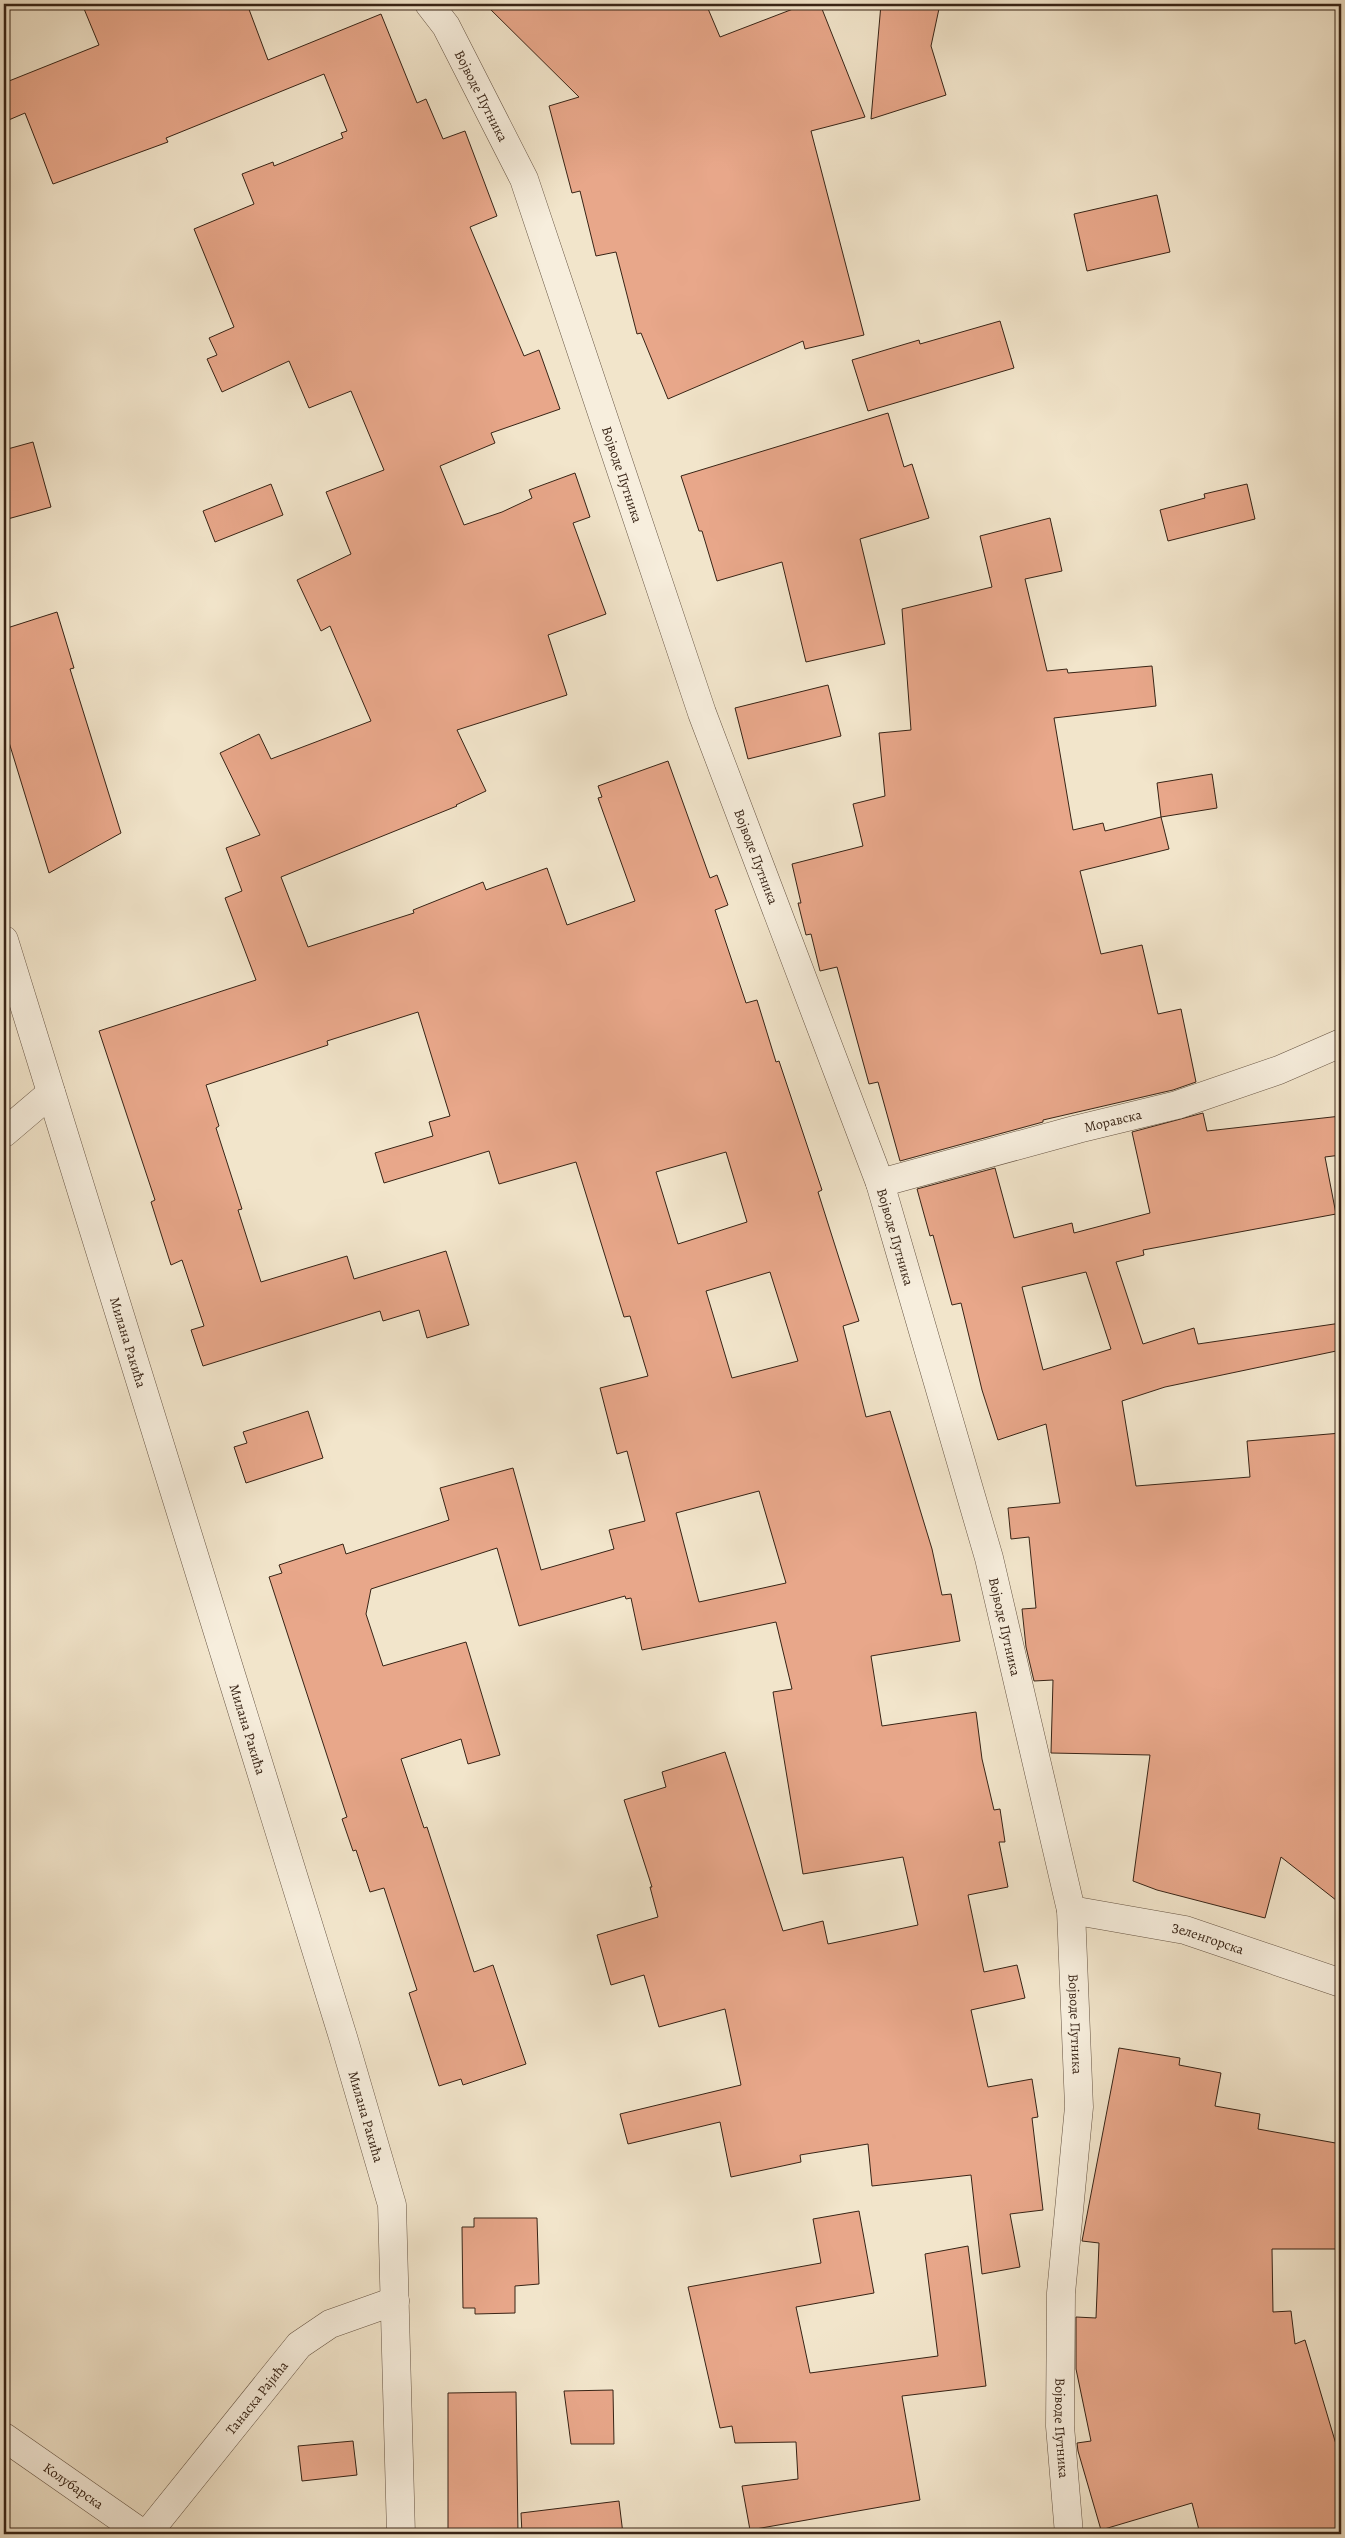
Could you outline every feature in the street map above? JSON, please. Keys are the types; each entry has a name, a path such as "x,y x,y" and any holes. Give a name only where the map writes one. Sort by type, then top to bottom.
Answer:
{"street":[{"name":"Војводе Путника","path":"429,4 446,26 524,179 702,713 880,1183 989,1558 1071,1910 1079,2107 1061,2293 1060,2416 1069,2534"},
{"name":"Милана Ракића","path":"4,940 343,2037 392,2204 401,2534"},
{"name":"Моравска","path":"880,1183 1078,1129 1177,1106 1279,1070 1341,1043"},
{"path":"4,1133 51,1093"},
{"name":"Зеленгорска","path":"1071,1910 1185,1930 1341,1983"},
{"name":"Танаска Рајића","path":"147,2534 299,2345 330,2324 395,2301"},
{"name":"Колубарска","path":"4,2437 143,2534"}],"building":[{"path":"82,4 247,4 268,60 381,14 417,103 426,99 443,139 465,131 497,216 470,227 524,356 539,350 560,409 491,433 495,443 440,466 464,525 502,512 532,498 529,490 575,473 590,517 573,523 606,614 548,635 567,695 457,730 486,791 457,806 281,877 308,947 414,913 413,910 483,882 486,890 547,868 567,925 635,901 598,798 602,797 598,786 668,761 710,878 717,875 728,905 715,910 746,1003 757,1000 776,1062 779,1061 822,1190 818,1192 859,1321 843,1326 866,1417 890,1411 932,1549 942,1595 951,1594 960,1641 871,1656 882,1726 976,1712 982,1759 994,1810 1000,1809 1005,1842 999,1842 1008,1887 968,1895 984,1972 1017,1965 1025,1998 971,2010 988,2087 1032,2079 1038,2117 1032,2118 1043,2210 1010,2214 1020,2267 982,2274 971,2175 872,2186 868,2144 800,2155 801,2162 731,2177 720,2122 628,2144 620,2114 741,2085 725,2009 659,2027 644,1975 611,1985 597,1935 658,1917 650,1887 652,1887 624,1800 666,1787 662,1772 725,1752 783,1931 823,1921 828,1944 918,1925 903,1857 803,1874 773,1692 792,1689 776,1622 642,1650 631,1598 626,1599 625,1596 519,1626 497,1548 371,1589 366,1614 383,1666 466,1642 500,1755 468,1764 461,1739 401,1759 424,1828 427,1827 474,1972 493,1965 526,2064 463,2085 461,2079 439,2086 409,1993 417,1990 384,1888 370,1892 356,1850 353,1851 342,1819 347,1817 269,1577 282,1573 279,1565 343,1544 346,1554 449,1520 440,1488 513,1468 541,1570 614,1549 609,1530 645,1521 627,1451 617,1454 600,1388 648,1376 630,1316 624,1317 576,1162 499,1184 489,1151 384,1183 375,1153 433,1136 429,1122 450,1116 418,1012 327,1041 328,1045 206,1085 219,1126 216,1128 242,1209 238,1210 261,1282 347,1256 354,1279 446,1251 469,1325 427,1338 419,1310 383,1321 380,1311 203,1366 191,1330 204,1326 182,1260 171,1265 151,1202 155,1200 99,1031 256,980 225,898 242,891 226,848 260,835 220,753 259,734 271,759 371,721 330,626 321,631 297,580 351,554 326,492 384,470 351,391 309,408 289,361 222,392 207,359 217,355 209,338 234,327 194,229 254,204 242,174 273,162 274,166 343,138 341,133 347,131 324,74 166,138 168,142 53,184 25,113 4,122 4,83 99,45","holes":["726,1152 747,1222 678,1244 656,1172","770,1272 798,1361 732,1378 706,1291","759,1491 786,1583 699,1602 676,1513"]},
{"path":"485,4 706,4 720,37 806,4 820,4 865,117 811,131 864,335 805,349 803,341 668,399 641,333 637,334 616,252 596,256 580,191 572,193 549,106 579,97"},
{"path":"881,4 940,4 931,46 946,95 871,119"},
{"path":"1157,195 1170,252 1087,271 1074,214"},
{"path":"1000,321 1014,368 868,411 852,360 919,340 920,344"},
{"path":"888,413 904,467 912,464 929,518 860,539 885,644 806,662 782,562 717,581 702,531 699,531 681,476"},
{"path":"33,442 51,507 4,520 4,450"},
{"path":"271,484 283,515 215,542 203,511"},
{"path":"1247,484 1255,519 1168,541 1160,510 1205,498 1204,494"},
{"path":"1050,518 1062,571 1025,579 1047,671 1067,669 1068,673 1152,666 1156,706 1054,718 1073,830 1103,823 1105,831 1161,817 1169,849 1080,871 1101,954 1142,945 1158,1014 1181,1009 1196,1082 1173,1090 1043,1120 1043,1122 900,1161 878,1082 869,1084 837,967 820,971 811,934 806,935 798,903 801,903 792,864 863,846 853,804 885,796 879,733 911,730 902,609 992,587 980,536"},
{"path":"57,612 74,668 70,669 121,833 49,873 4,726 4,629"},
{"path":"828,685 841,736 748,759 735,708"},
{"path":"1212,774 1217,808 1161,817 1157,783"},
{"path":"1203,1113 1207,1131 1341,1116 1341,1155 1325,1157 1336,1214 1143,1250 1144,1255 1116,1262 1143,1344 1194,1328 1198,1344 1341,1323 1341,1350 1165,1387 1122,1401 1136,1486 1250,1477 1247,1441 1341,1433 1341,1904 1281,1857 1265,1918 1157,1890 1133,1881 1150,1755 1051,1753 1053,1680 1034,1681 1026,1647 1022,1609 1036,1608 1029,1537 1011,1539 1008,1508 1060,1503 1046,1424 998,1440 982,1390 961,1303 952,1305 933,1235 930,1236 917,1189 995,1168 1014,1238 1072,1223 1074,1233 1150,1213 1132,1132","holes":["1086,1272 1111,1349 1043,1370 1022,1287"]},
{"path":"308,1411 323,1458 246,1483 234,1447 247,1443 243,1432"},
{"path":"1119,2048 1180,2058 1179,2065 1221,2073 1215,2106 1260,2114 1258,2129 1341,2144 1341,2249 1272,2249 1273,2312 1291,2311 1295,2344 1305,2340 1341,2461 1341,2534 1200,2534 1192,2503 1101,2530 1077,2443 1091,2441 1076,2369 1076,2317 1096,2318 1099,2243 1082,2241"},
{"path":"859,2211 874,2293 796,2307 810,2373 938,2356 925,2254 968,2246 986,2386 902,2396 920,2500 750,2530 742,2486 798,2479 796,2442 735,2443 732,2426 720,2428 688,2287 821,2263 813,2219"},
{"path":"474,2218 537,2218 539,2284 515,2286 515,2313 475,2314 475,2308 463,2308 462,2227 474,2227"},
{"path":"613,2390 614,2444 571,2444 564,2391"},
{"path":"516,2392 518,2534 448,2534 448,2393"},
{"path":"353,2441 357,2475 302,2481 298,2446"},
{"path":"619,2501 623,2534 522,2534 521,2513"}]}
